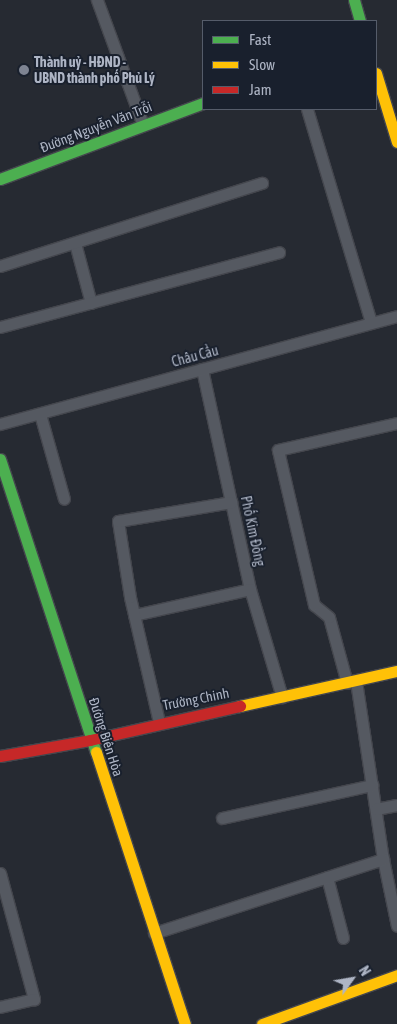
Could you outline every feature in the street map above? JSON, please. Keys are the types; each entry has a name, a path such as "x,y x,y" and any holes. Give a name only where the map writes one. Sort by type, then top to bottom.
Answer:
{"street":[{"path":"97,0 143,125"},
{"path":"354,0 360,20"},
{"path":"377,77 397,142"},
{"name":"Đường Nguyễn Văn Trỗi","path":"0,179 202,103"},
{"path":"307,110 371,323"},
{"path":"0,266 262,182"},
{"path":"75,242 91,303"},
{"path":"0,327 279,252"},
{"name":"Châu Cầu","path":"0,424 397,316"},
{"name":"Phố Kim Đồng","path":"202,369 250,589 282,697"},
{"path":"40,414 64,499"},
{"path":"397,423 278,450 314,605 329,617 352,682 372,785 383,859 397,926"},
{"name":"Đường Biên Hòa","path":"0,459 90,740 185,1024"},
{"path":"159,722 134,615 118,521 231,502"},
{"path":"134,615 250,589"},
{"name":"Trường Chinh","path":"0,756 90,740 159,722 397,671"},
{"path":"222,818 372,785"},
{"path":"376,809 397,805"},
{"path":"154,933 383,859"},
{"path":"0,872 34,999 0,1007"},
{"path":"328,877 343,938"},
{"path":"262,1024 396,979"}],"traffic: fast":[{"path":"354,0 360,20"},
{"path":"0,179 202,103"},
{"path":"0,459 96,752"}],"traffic: slow":[{"path":"377,76 397,142"},
{"path":"240,706 397,671"},
{"path":"96,752 185,1024"},
{"path":"262,1024 397,975"}],"traffic: jam":[{"path":"0,756 90,740 240,706"}],"place":[{"name":"Thành uỷ - HĐND - UBND thành phố Phủ Lý","path":"24,70"}]}
